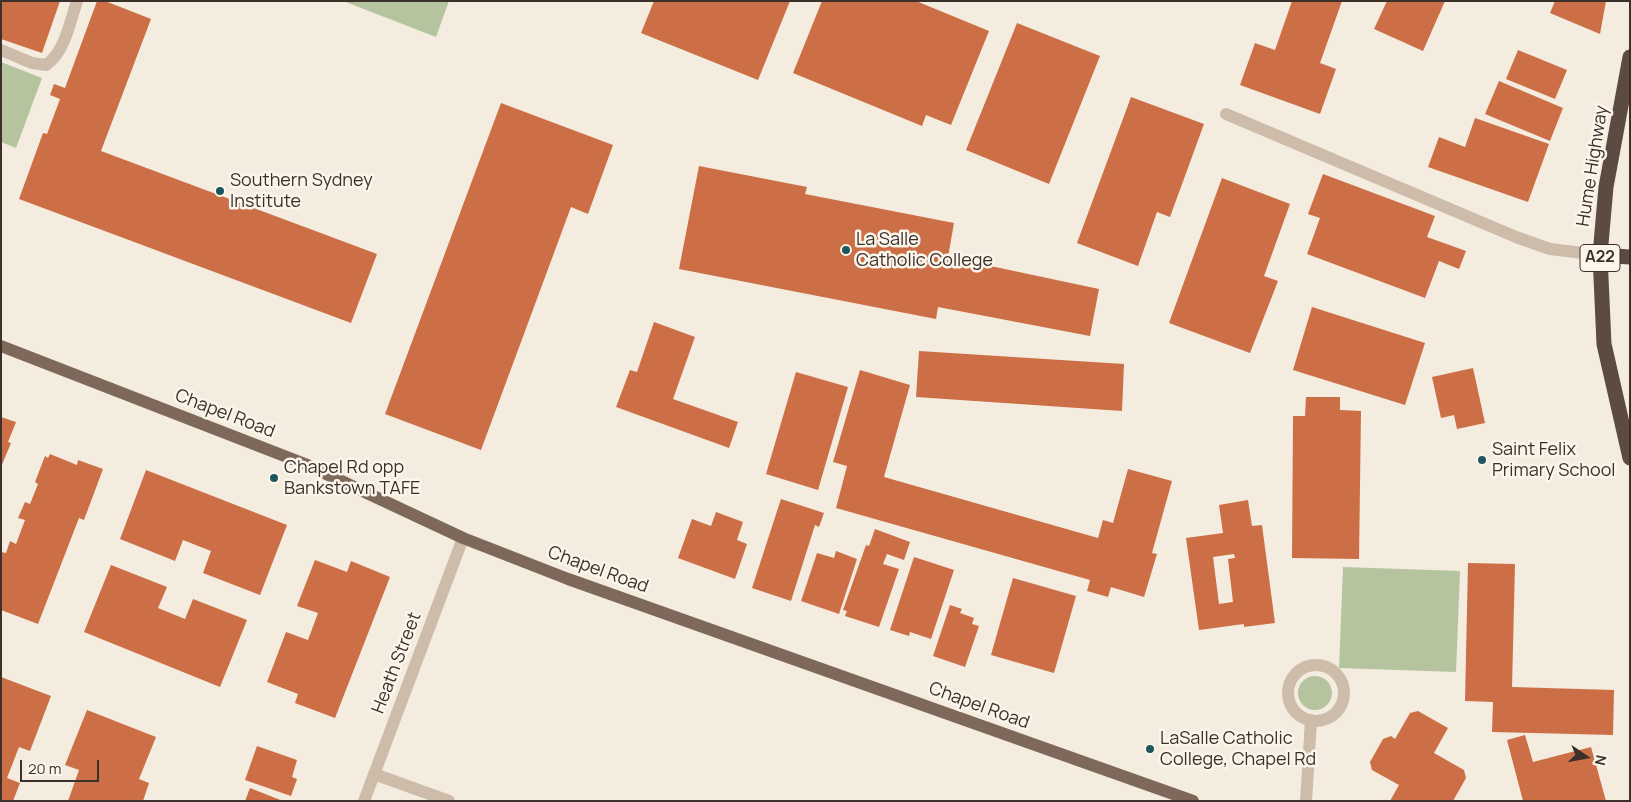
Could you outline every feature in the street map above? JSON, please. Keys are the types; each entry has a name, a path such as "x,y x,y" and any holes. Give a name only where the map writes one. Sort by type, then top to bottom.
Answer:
{"highway":[{"name":"Hume Highway","path":"1630,58 1606,186 1600,255 1604,344 1630,458"},
{"path":"1600,255 1630,257"}],"main road":[{"name":"Chapel Road","path":"1,346 305,464 463,538 578,582 1193,801"}],"street":[{"path":"1,50 32,63 46,65 54,60 63,42 77,1"},
{"path":"1226,114 1516,237 1550,249 1600,255"},
{"name":"Heath Street","path":"364,801 463,538"},
{"path":"1314,665 1323,666 1331,669 1337,675 1343,690 1343,699 1340,707 1328,718 1311,720 1302,717 1290,704 1288,696 1289,686 1292,678 1298,671 1314,665"},
{"path":"1306,801 1311,720"},
{"path":"374,774 450,801"}],"green space":[{"path":"343,1 449,1 436,37"},
{"path":"1,62 42,78 16,148 1,142"},
{"path":"1343,567 1460,571 1456,672 1339,668"},
{"path":"1315,676 1327,681 1332,693 1327,705 1315,710 1303,705 1298,693 1303,681"}],"building":[{"path":"1,1 60,1 42,53 1,39"},
{"path":"97,1 105,1 151,19 101,151 377,254 351,323 19,199 43,133 47,134 60,99 50,95 54,84 65,88"},
{"path":"654,1 790,1 758,80 641,33"},
{"path":"822,1 916,1 989,31 951,125 926,115 922,126 793,73"},
{"path":"1292,1 1342,1 1320,63 1336,69 1320,114 1240,85 1255,43 1275,50"},
{"path":"1387,1 1445,1 1423,51 1374,29"},
{"path":"1555,1 1606,1 1600,34 1550,13"},
{"path":"1017,23 1100,56 1049,184 966,150"},
{"path":"1518,50 1567,70 1555,99 1506,79"},
{"path":"1499,81 1563,108 1550,141 1485,114"},
{"path":"1131,97 1204,124 1170,217 1157,212 1138,266 1077,243"},
{"path":"501,103 613,145 588,214 571,207 481,450 385,414"},
{"path":"1475,118 1549,144 1528,202 1428,167 1439,137 1465,147"},
{"path":"699,166 807,187 805,194 954,223 948,257 1099,289 1090,336 938,307 936,319 679,269"},
{"path":"1323,174 1435,216 1427,237 1466,251 1459,269 1439,261 1425,298 1307,254 1320,218 1308,214"},
{"path":"1222,178 1290,204 1264,276 1278,281 1250,353 1169,323"},
{"path":"1312,307 1425,343 1405,405 1293,370"},
{"path":"654,322 695,337 673,399 738,422 729,448 616,407 630,370 637,372"},
{"path":"919,351 1124,364 1122,411 916,397"},
{"path":"1473,368 1485,423 1457,429 1454,415 1441,418 1432,377"},
{"path":"860,370 910,385 884,477 1098,538 1103,520 1113,523 1128,469 1172,481 1152,553 1157,554 1144,597 1111,587 1108,597 1087,591 1090,580 836,508 847,466 833,462"},
{"path":"796,372 848,387 818,490 766,474"},
{"path":"1306,397 1340,397 1340,410 1361,411 1359,559 1292,558 1293,416 1305,416"},
{"path":"1,417 16,422 8,442 11,443 1,467"},
{"path":"50,454 77,465 78,460 103,469 84,520 79,518 38,624 1,610 1,552 6,553 10,541 16,544 25,520 18,518 25,502 30,504 38,484 35,482 45,456 48,458"},
{"path":"146,470 287,525 260,595 203,573 211,551 183,540 175,561 120,539"},
{"path":"781,499 824,513 819,527 815,525 791,601 752,588"},
{"path":"1248,500 1252,526 1262,525 1275,623 1244,627 1244,624 1199,630 1186,538 1223,533 1219,505","holes":["1234,554 1235,558 1228,559 1233,602 1219,604 1213,557"]},
{"path":"716,512 743,522 737,540 747,544 735,579 678,558 692,519 711,526"},
{"path":"875,529 910,542 904,560 887,554 883,564 899,569 879,627 845,616 847,611 843,610 866,545 869,546"},
{"path":"836,551 857,559 839,614 801,601 817,553 834,558"},
{"path":"914,557 954,570 931,639 910,632 909,636 890,630"},
{"path":"315,560 347,572 351,561 390,577 335,718 295,703 298,694 267,682 286,632 308,640 318,613 297,606"},
{"path":"1468,563 1515,564 1512,687 1614,690 1613,735 1492,732 1493,702 1465,701"},
{"path":"111,565 167,587 158,608 185,619 193,599 247,620 220,687 84,632"},
{"path":"1013,578 1076,596 1054,673 991,655"},
{"path":"950,605 962,609 960,613 974,618 972,624 979,626 965,667 933,656"},
{"path":"1,677 51,696 30,751 19,747 7,778 20,783 13,801 1,801"},
{"path":"87,710 156,737 139,779 149,783 143,801 68,801 79,770 65,765"},
{"path":"1418,711 1448,728 1434,753 1464,770 1466,778 1453,801 1390,801 1399,785 1372,770 1370,762 1383,739 1391,736 1395,739 1410,713"},
{"path":"1525,735 1533,762 1591,747 1606,801 1523,801 1507,740"},
{"path":"257,746 297,760 292,777 297,779 291,796 245,780"},
{"path":"250,788 283,801 245,801"}],"place":[{"name":"Southern Sydney Institute","path":"220,191"},
{"name":"La Salle Catholic College","path":"846,250"},
{"name":"Saint Felix Primary School","path":"1482,460"},
{"name":"Chapel Rd opp Bankstown TAFE","path":"274,478"},
{"name":"LaSalle Catholic College, Chapel Rd","path":"1150,749"}]}
